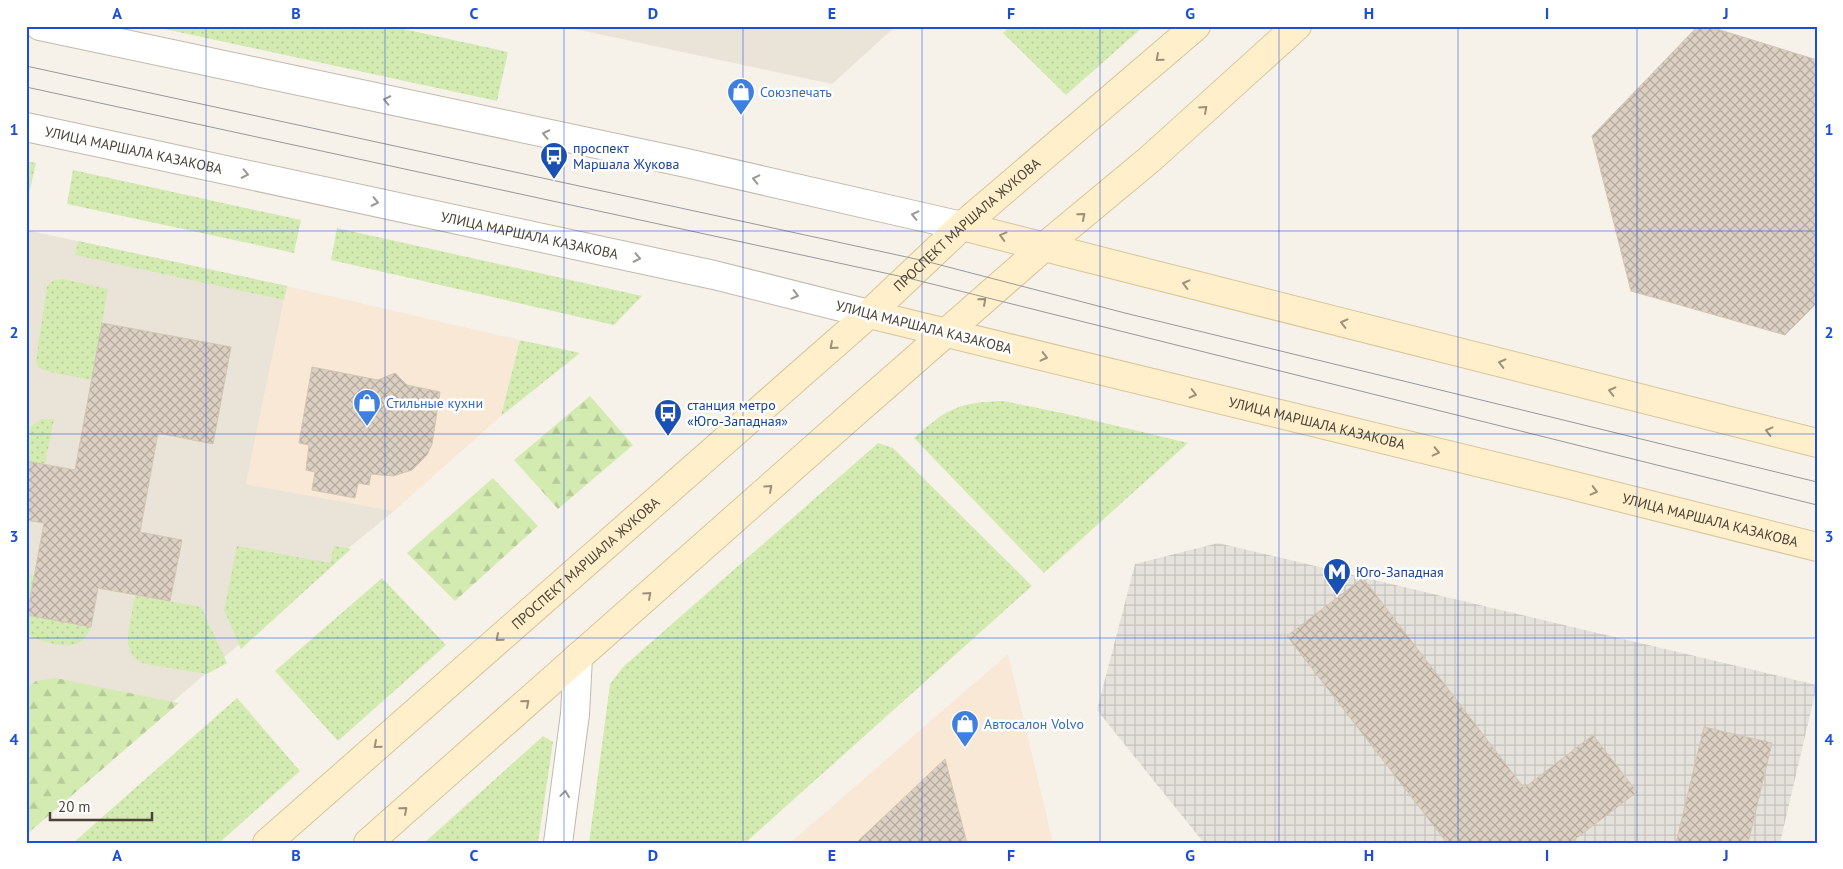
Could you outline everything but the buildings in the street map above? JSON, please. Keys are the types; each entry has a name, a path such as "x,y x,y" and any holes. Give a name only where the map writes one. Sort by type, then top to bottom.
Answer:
{"main road":[{"name":"ПРОСПЕКТ МАРШАЛА ЖУКОВА","path":"266,843 869,314 962,226 1196,26"},
{"path":"368,843 946,332 1150,158 1297,26"},
{"path":"962,226 1817,443"},
{"name":"УЛИЦА МАРШАЛА КАЗАКОВА","path":"869,314 1567,484 1817,548"}],"street":[{"path":"40,26 682,162 962,226"},
{"name":"УЛИЦА МАРШАЛА КАЗАКОВА","path":"26,127 714,275 869,314"},
{"path":"558,843 575,714 578,658"}],"shaded area":[{"path":"561,26 896,26 832,84"},
{"path":"26,230 287,286 246,484 394,511 345,551 26,829"},
{"path":"287,286 520,340 501,416 394,511 246,484"},
{"path":"1218,543 1817,685 1780,843 1204,843 1097,710 1135,564"},
{"name":"Автосалон Volvo","path":"1008,654 1053,843 790,843"}],"green space":[{"path":"151,26 390,26 508,52 497,101"},
{"path":"1010,26 1144,26 1066,95 1003,33"},
{"path":"26,161 36,163 28,198 26,197"},
{"path":"73,170 301,220 294,253 67,204"},
{"path":"337,228 642,296 614,325 331,260"},
{"path":"78,241 287,286 284,300 75,255"},
{"path":"63,279 108,289 92,380 50,372 39,368 36,361 47,286 54,280"},
{"path":"520,340 580,353 501,416"},
{"path":"590,396 633,445 558,509 514,460"},
{"path":"1004,401 1188,443 1044,573 914,438 936,420 955,409 976,403"},
{"path":"42,419 54,419 45,464 26,461 26,429"},
{"path":"878,443 893,448 1032,586 745,843 589,843 610,684 623,667"},
{"path":"493,478 538,526 455,601 407,553"},
{"path":"237,546 330,563 334,546 351,549 241,649 224,610"},
{"path":"26,574 34,575 27,615 91,627 81,641 76,644 64,645 37,639 26,634"},
{"path":"382,578 446,645 338,741 275,671"},
{"path":"135,595 201,607 227,663 207,674 145,664 134,658 128,645 128,634"},
{"path":"55,678 179,703 26,835 26,689 36,681"},
{"path":"237,698 300,771 219,843 73,843"},
{"path":"543,736 553,742 538,843 424,843"}],"tram line":[{"path":"26,66 925,261 1125,313 1817,482"},
{"path":"26,87 908,278 1817,505"}],"place":[{"name":"Союзпечать","path":"741,116"},
{"name":"проспект Маршала Жукова","path":"554,180"},
{"name":"Стильные кухни","path":"367,427"},
{"name":"станция метро «Юго-Западная»","path":"668,437"},
{"name":"Юго-Западная","path":"1337,596"},
{"name":"Автосалон Volvo","path":"965,748"}]}
